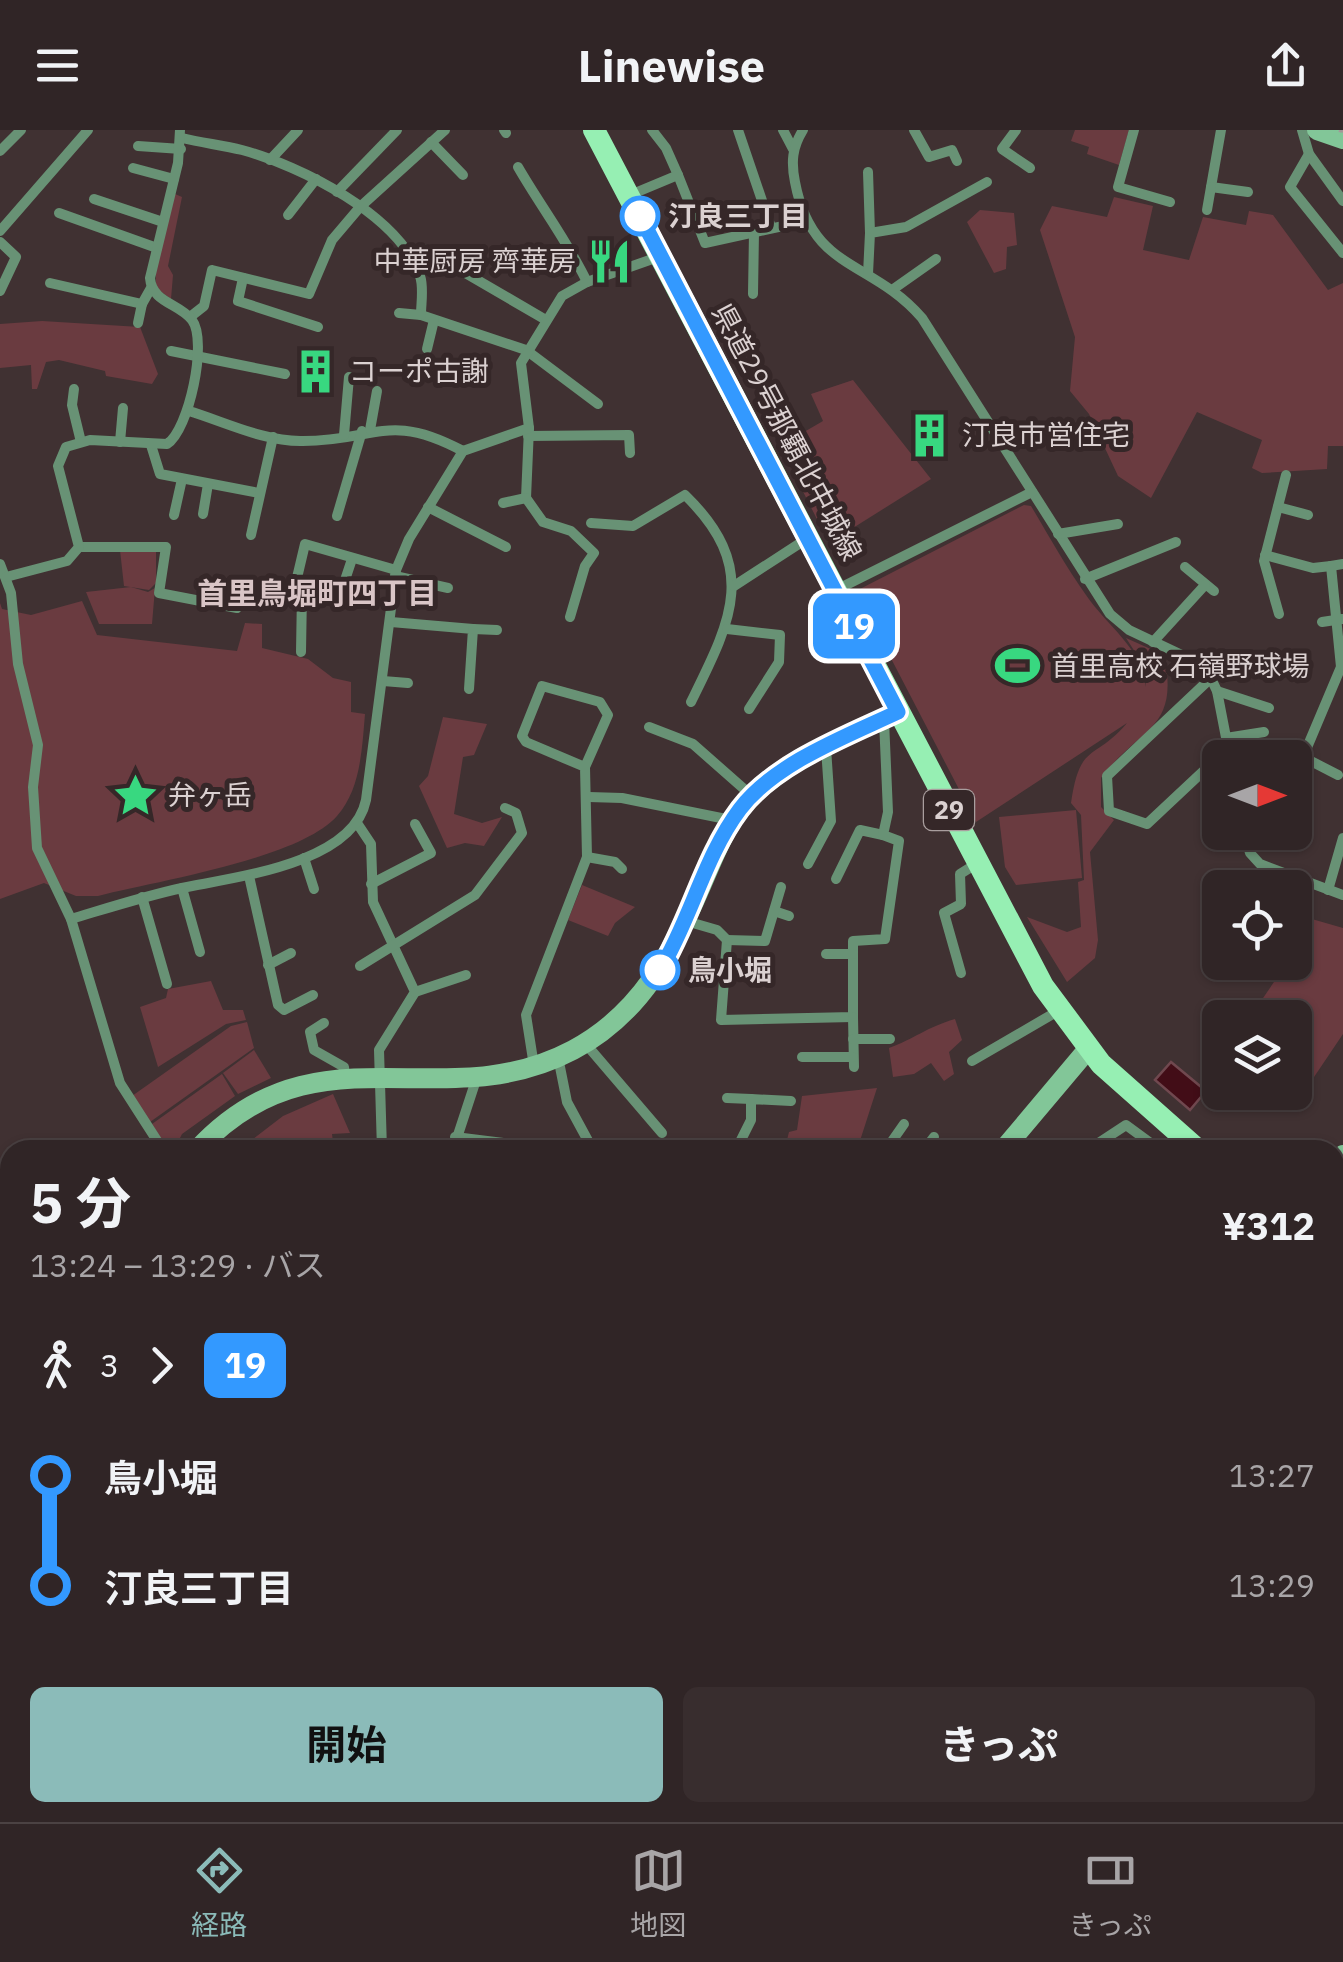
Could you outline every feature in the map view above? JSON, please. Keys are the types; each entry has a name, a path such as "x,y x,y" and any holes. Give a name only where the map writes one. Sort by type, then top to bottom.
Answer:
{"main road":[{"name":"県道29号那覇北中城線","path":"594,130 836,590 891,715 1058,1011 1088,1049 1184,1140"}],"street":[{"path":"0,151 21,130"},
{"path":"0,231 88,130"},
{"path":"270,160 298,130"},
{"path":"337,192 397,130"},
{"path":"190,317 204,306 212,270 309,294 332,240 360,207 445,130"},
{"path":"652,130 666,148 706,243 806,221"},
{"path":"738,130 771,227"},
{"path":"783,130 793,149"},
{"path":"803,130 793,149 792,170 814,238 892,290 922,318 1110,614 1153,642 1195,658 1212,678 1226,740"},
{"path":"914,130 922,159 952,150 956,161"},
{"path":"1016,130 1002,149 1030,168"},
{"path":"1134,130 1118,187 1170,202"},
{"path":"1207,210 1220,130"},
{"path":"1302,130 1309,154 1343,201"},
{"path":"1317,130 1343,139"},
{"path":"138,324 142,304 151,288 181,139"},
{"path":"138,146 181,139 270,160 316,178 360,207 421,279 421,315"},
{"path":"431,142 463,175"},
{"path":"1309,154 1290,187 1343,253"},
{"path":"518,167 552,226 570,246 587,282"},
{"path":"133,168 174,179"},
{"path":"868,172 868,274"},
{"path":"630,195 678,175"},
{"path":"288,215 316,178"},
{"path":"870,234 906,227 987,182"},
{"path":"1211,187 1248,192"},
{"path":"94,199 163,222"},
{"path":"59,213 157,248"},
{"path":"753,294 754,232"},
{"path":"0,242 16,257 0,291"},
{"path":"424,249 546,320"},
{"path":"570,618 594,552 571,532 543,522 526,498 529,432 521,364 562,296 587,282 662,256"},
{"path":"892,290 936,260"},
{"path":"242,278 238,301 318,328"},
{"path":"50,282 142,304"},
{"path":"80,547 58,466 66,447 80,442 150,446 176,438 189,410 198,337 190,317 151,288"},
{"path":"399,313 421,315 526,350 598,404"},
{"path":"427,349 434,320"},
{"path":"170,352 285,374"},
{"path":"344,435 349,377"},
{"path":"74,389 72,405 80,442"},
{"path":"337,516 377,391"},
{"path":"120,442 123,408"},
{"path":"189,410 273,437 302,442 366,430 417,430 463,451 529,432 629,436 630,453"},
{"path":"250,535 273,437"},
{"path":"150,446 160,474 259,493"},
{"path":"71,919 182,888 250,876 304,858 357,823 368,789 396,573 428,506 463,451"},
{"path":"1279,614 1265,555 1286,475"},
{"path":"174,515 182,479"},
{"path":"203,514 208,484"},
{"path":"836,590 1032,492"},
{"path":"591,523 633,526 685,496 711,520 730,561 734,586 728,629 691,702"},
{"path":"502,503 526,498"},
{"path":"428,506 506,547"},
{"path":"1278,507 1308,515"},
{"path":"1058,534 1118,524"},
{"path":"734,586 808,538"},
{"path":"6,577 67,561 80,547 168,542 159,593 237,608"},
{"path":"301,652 308,608 296,582 300,542 448,588"},
{"path":"1086,579 1176,542"},
{"path":"1265,555 1313,568 1337,565 1341,667 1310,740"},
{"path":"341,592 352,558"},
{"path":"0,564 6,577 18,664 38,746 34,787 36,848 71,919 120,1083 157,1140"},
{"path":"1153,642 1210,588 1185,567"},
{"path":"1322,622 1340,619"},
{"path":"391,622 498,630"},
{"path":"469,688 472,629"},
{"path":"728,629 780,635 779,662 749,709"},
{"path":"1202,772 1147,824 1109,811 1107,776 1212,678"},
{"path":"383,681 408,683"},
{"path":"534,1066 526,1015 587,857 585,767 608,716 600,702 542,686 522,736 526,742 585,767"},
{"path":"1216,691 1270,708"},
{"path":"209,1140 232,1118 273,1093 345,1076 477,1077 534,1066 585,1043 643,993 686,921 732,820 752,796 826,748 891,715 888,812 883,835"},
{"path":"648,727 692,744 752,796"},
{"path":"1246,740 1264,732"},
{"path":"808,864 831,821 826,748"},
{"path":"1312,762 1338,775"},
{"path":"588,797 622,798 732,820"},
{"path":"360,966 475,894 522,833 516,812 505,808"},
{"path":"357,823 371,844 373,902 415,992"},
{"path":"371,884 431,853 415,824"},
{"path":"802,1057 853,1062 853,941 885,940 899,840 860,830 836,878"},
{"path":"1328,890 1343,838"},
{"path":"1251,850 1266,867 1343,895"},
{"path":"587,857 616,862 622,869"},
{"path":"304,858 314,889"},
{"path":"962,973 944,913 961,904 960,874 977,863"},
{"path":"250,876 280,1009 313,995"},
{"path":"686,921 716,930 727,940 765,941 780,887"},
{"path":"182,888 200,952"},
{"path":"142,898 168,984"},
{"path":"774,911 788,916"},
{"path":"727,940 721,1020 853,1017"},
{"path":"268,965 291,953"},
{"path":"826,954 853,954"},
{"path":"382,1140 379,1050 415,992 466,975"},
{"path":"972,1061 1058,1011"},
{"path":"324,1024 310,1032 314,1050 344,1067 345,1076"},
{"path":"853,1039 890,1039"},
{"path":"585,1043 662,1133"},
{"path":"1011,1140 1088,1049"},
{"path":"558,1057 566,1102 587,1140"},
{"path":"455,1140 477,1077"},
{"path":"727,1098 791,1100"},
{"path":"741,1140 751,1120 751,1099"},
{"path":"893,1140 904,1124"},
{"path":"1104,1140 1126,1126 1146,1140"},
{"path":"455,1137 479,1140"}],"shaded area":[{"path":"1075,130 1129,130 1119,165 1087,154 1089,147 1071,141"},
{"path":"175,194 182,197 168,266 173,275 171,299 156,288 156,269"},
{"path":"1114,197 1153,206 1143,250 1189,260 1203,217 1246,225 1249,211 1273,215 1328,290 1343,283 1343,446 1328,446 1327,469 1262,473 1252,468 1262,440 1197,412 1151,498 1118,476 1089,414 1070,391 1075,337 1040,230 1052,206 1107,217"},
{"path":"980,210 1014,213 1017,245 1007,247 1006,269 994,273 967,222"},
{"path":"42,321 140,327 158,374 152,384 106,376 105,371 59,360 46,362 37,389 32,389 31,365 0,368 0,324"},
{"path":"853,380 931,479 829,543 780,446 823,421 811,394"},
{"name":"首里高校 石嶺野球場","path":"1024,505 1031,506 1086,595 1131,649 1146,687 1146,669 1126,638 1164,655 1167,680 1166,699 1153,726 1101,778 1101,807 1114,820 1090,852 1098,940 1095,958 1067,982 1027,917 1067,932 1081,927 1078,882 1084,880 1081,815 1071,803 1075,783 1090,754 1127,723 976,822 856,591"},
{"path":"120,550 156,550 156,583 149,590 124,586"},
{"path":"131,587 148,592 155,588 152,624 99,624 86,592"},
{"path":"82,601 97,635 237,651 245,623 262,624 262,648 308,659 333,678 351,682 351,712 365,714 363,740 356,781 337,816 292,845 190,875 98,896 76,896 44,883 0,899 0,603 2,609 31,615"},
{"path":"443,717 487,724 474,755 463,757 454,814 482,823 502,817 484,846 465,843 447,848 419,786 428,776"},
{"path":"1076,810 1082,878 1016,885 1005,867 999,817"},
{"path":"582,885 635,907 615,923 608,936 568,920"},
{"path":"1312,919 1343,928 1343,1034 1312,1080 1312,1000 1262,1000 1275,980 1312,980"},
{"path":"211,981 223,1010 243,1010 246,1020 226,1024 158,1067 140,1007 166,998 168,989"},
{"path":"955,1019 962,1040 949,1052 954,1074 944,1081 931,1063 914,1074 893,1077 889,1048"},
{"path":"247,1022 254,1048 150,1122 132,1096 231,1026"},
{"path":"254,1050 271,1078 238,1094 223,1073"},
{"path":"1171,1062 1202,1088 1202,1096 1190,1110 1155,1080"},
{"path":"222,1074 235,1096 179,1140 162,1140 152,1124"},
{"path":"877,1088 860,1140 787,1140 789,1132 797,1130 802,1096"},
{"path":"333,1094 350,1133 332,1134 333,1140 252,1140 283,1116"}],"railway":[{"path":"1339,130 1343,131"}],"bus line":[{"name":"19","path":"640,216 898,712 795,766 752,796 716,850 660,970"}],"place":[{"name":"汀良三丁目","path":"640,216"},
{"name":"中華厨房 齊華房","path":"609,261"},
{"name":"コーポ古謝","path":"316,371"},
{"name":"汀良市営住宅","path":"929,435"},
{"name":"首里高校 石嶺野球場","path":"1018,666"},
{"name":"弁ヶ岳","path":"135,795"},
{"name":"鳥小堀","path":"660,970"}],"district":[{"name":"首里鳥堀町四丁目","path":"317,594"}]}
